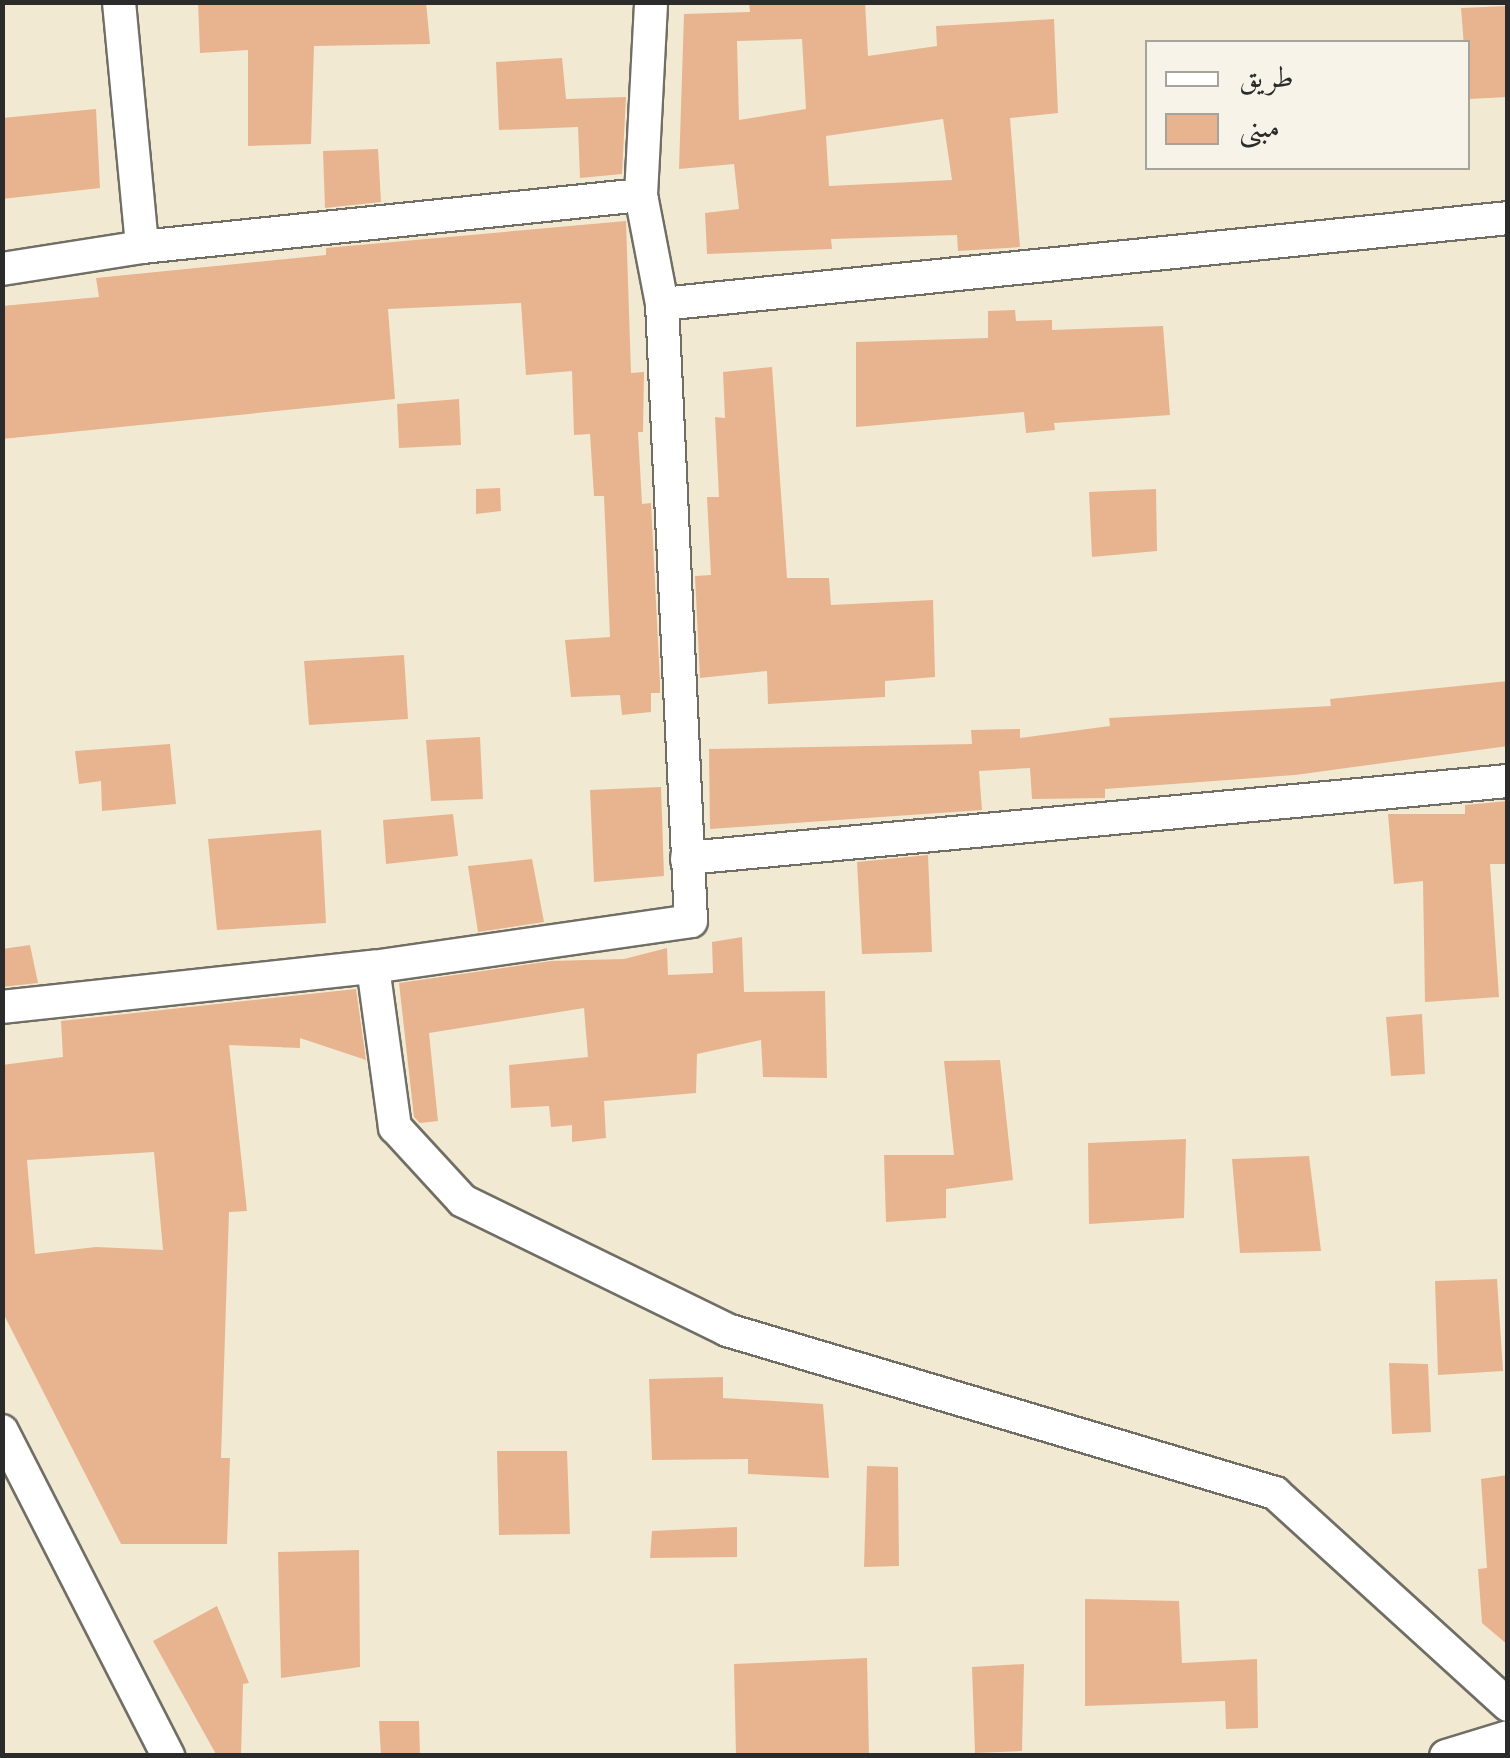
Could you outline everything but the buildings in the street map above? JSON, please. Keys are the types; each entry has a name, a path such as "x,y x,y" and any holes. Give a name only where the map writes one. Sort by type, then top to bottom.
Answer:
{"street":[{"path":"120,2 142,247"},
{"path":"2,1007 373,966 691,921 662,304 641,195 650,2"},
{"path":"2,269 142,247 641,195"},
{"path":"662,304 1508,218"},
{"path":"687,858 1508,781"},
{"path":"373,966 394,1128 463,1201 727,1330 1275,1492 1508,1705"},
{"path":"2,1430 168,1756"},
{"path":"1446,1756 1508,1737"}]}
